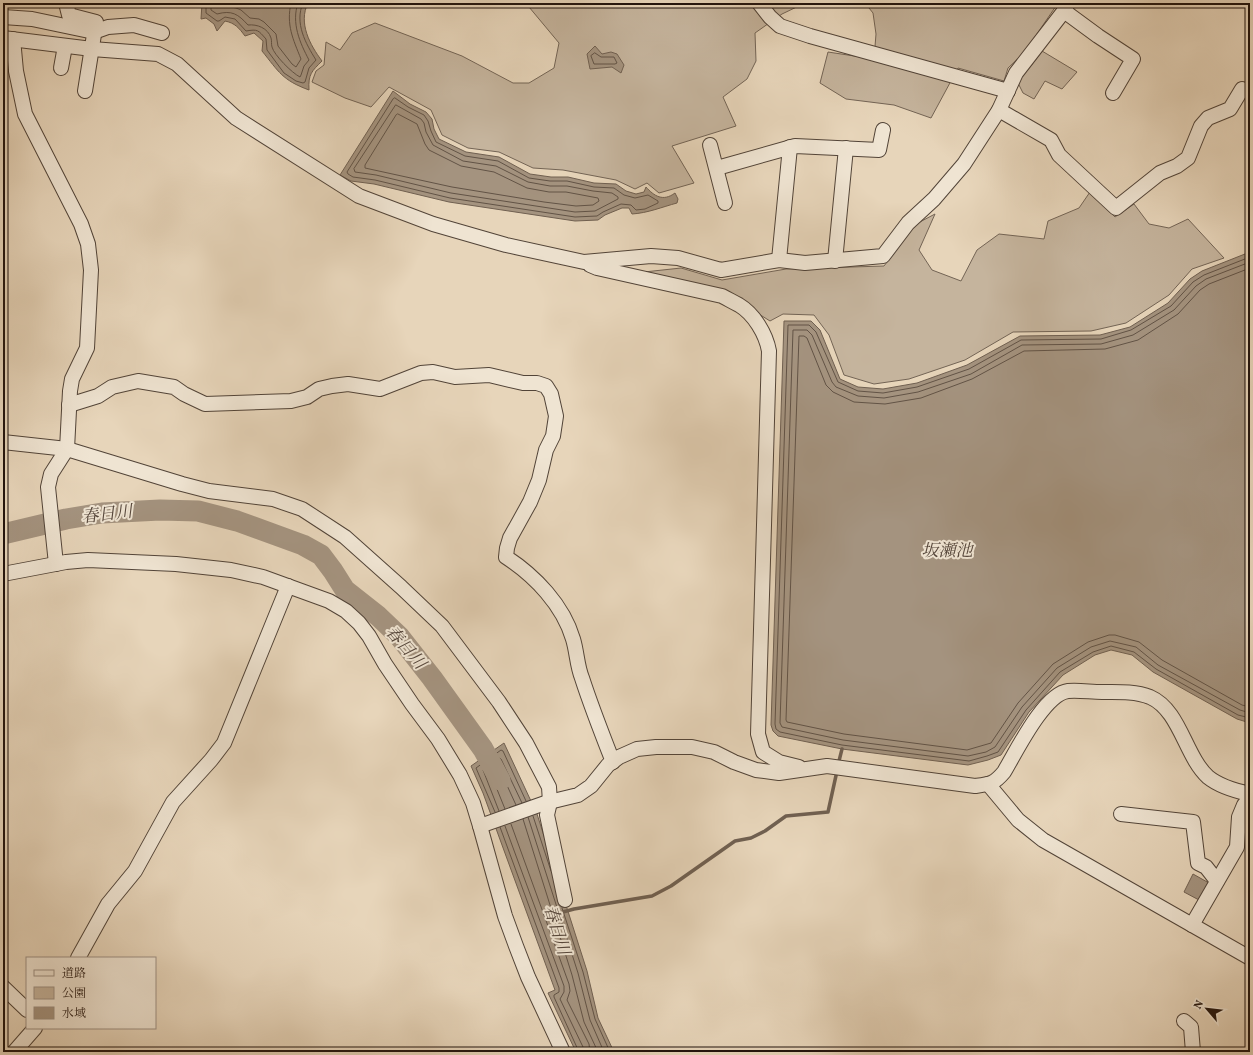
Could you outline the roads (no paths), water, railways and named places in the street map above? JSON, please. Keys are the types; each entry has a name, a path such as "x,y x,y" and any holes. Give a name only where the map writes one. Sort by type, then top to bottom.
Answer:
{"street":[{"path":"66,3 68,16 96,22 85,91"},
{"path":"759,3 770,17 780,26 788,29 1008,90"},
{"path":"584,262 651,256 678,258 720,270 779,260 805,264 883,256 908,223 934,199 964,164 999,110 1016,73 1066,7 1132,59 1112,93"},
{"path":"3,17 32,19 94,32 108,27 134,25 162,33"},
{"path":"56,564 48,487 51,474 67,450 72,379 87,348 91,270 88,244 81,224 25,114 8,38 92,49 158,54 177,64 236,118 359,196 433,224 506,245 584,262 597,268 722,296 740,306 755,320 764,334 769,351 758,734 763,752 779,762 806,769"},
{"path":"61,68 65,46"},
{"path":"999,110 1051,140 1059,155 1116,208 1160,173 1177,166 1188,158 1201,126 1208,118 1230,109 1242,89"},
{"path":"717,168 795,146 879,150 883,130"},
{"path":"710,145 725,203"},
{"path":"779,260 790,147"},
{"path":"836,261 846,148"},
{"path":"69,405 98,396 112,387 138,381 174,387 184,394 205,404 291,401 307,397 319,389 348,384 380,389 421,373 433,372 455,377 489,375 523,384 537,383 546,386 551,394 556,416 553,436 546,450 539,480 530,502 510,538 506,558 523,569 547,593 562,614 573,639 581,676 613,762"},
{"path":"3,442 67,450 209,491 273,498 302,509 345,537 442,626 499,702 526,743 549,787 547,815 565,900"},
{"path":"3,574 56,564 88,560 176,564 231,570 263,577 329,601 346,611 359,623 412,704 451,758 460,775 482,825 505,916 516,946 528,977 563,1052"},
{"path":"79,957 108,904 135,871 173,802 211,760 224,743 288,586"},
{"path":"482,825 547,803 578,795 591,786 619,757 637,749 656,747 692,747 714,752 734,762 756,770 779,772 833,767 975,786 988,784 997,781 1004,772 1034,721 1052,698 1067,691 1140,693 1152,698 1165,708 1175,722 1197,762 1208,776 1223,786 1250,794"},
{"path":"988,784 1018,820 1043,840 1250,958"},
{"path":"1192,925 1237,847 1239,817 1244,805 1250,798"},
{"path":"1121,814 1193,822 1198,863 1206,867 1217,881"},
{"path":"3,987 26,1009"},
{"path":"1184,1021 1191,1027 1193,1052"},
{"path":"14,1052 34,1029"}],"water":[{"path":"202,3 308,3 304,18 305,26 313,48 322,61 311,73 309,90 293,83 282,75 262,51 263,41 254,33 245,36 232,23 225,21 217,31 214,24 206,18 201,19"},
{"path":"595,46 602,54 611,52 617,54 624,65 621,73 612,67 590,69 587,54"},
{"path":"393,91 410,104 426,112 432,119 434,129 439,139 466,152 499,157 530,174 551,177 568,177 594,183 616,184 626,191 636,194 644,192 646,187 659,197 671,196 675,193 678,199 677,203 632,214 629,208 622,208 605,215 598,220 575,221 449,202 374,184 351,181 340,175"},
{"name":"坂瀬池","path":"1250,252 1250,723 1237,719 1153,672 1132,655 1111,650 1095,655 1063,675 1029,712 1001,755 988,760 968,765 842,749 778,736 773,731 771,725 784,321 811,321 820,330 840,379 858,387 883,389 917,383 967,365 1020,336 1100,335 1130,327 1168,303 1190,279 1202,271"},
{"path":"504,743 537,814 587,971 598,1018 614,1052 576,1052 548,993 555,990 483,793 471,766"},
{"path":"1193,874 1209,883 1199,900 1184,892"}],"waterway":[{"name":"春日川","path":"3,534 66,519 102,513 160,510 198,511 237,521 303,545 321,555 345,590 378,616 399,636 432,678 483,749 500,780"},
{"path":"838,765 842,749"},
{"path":"563,912 652,896 671,886 735,841 751,838 765,831 786,816 828,812 837,771"}]}
